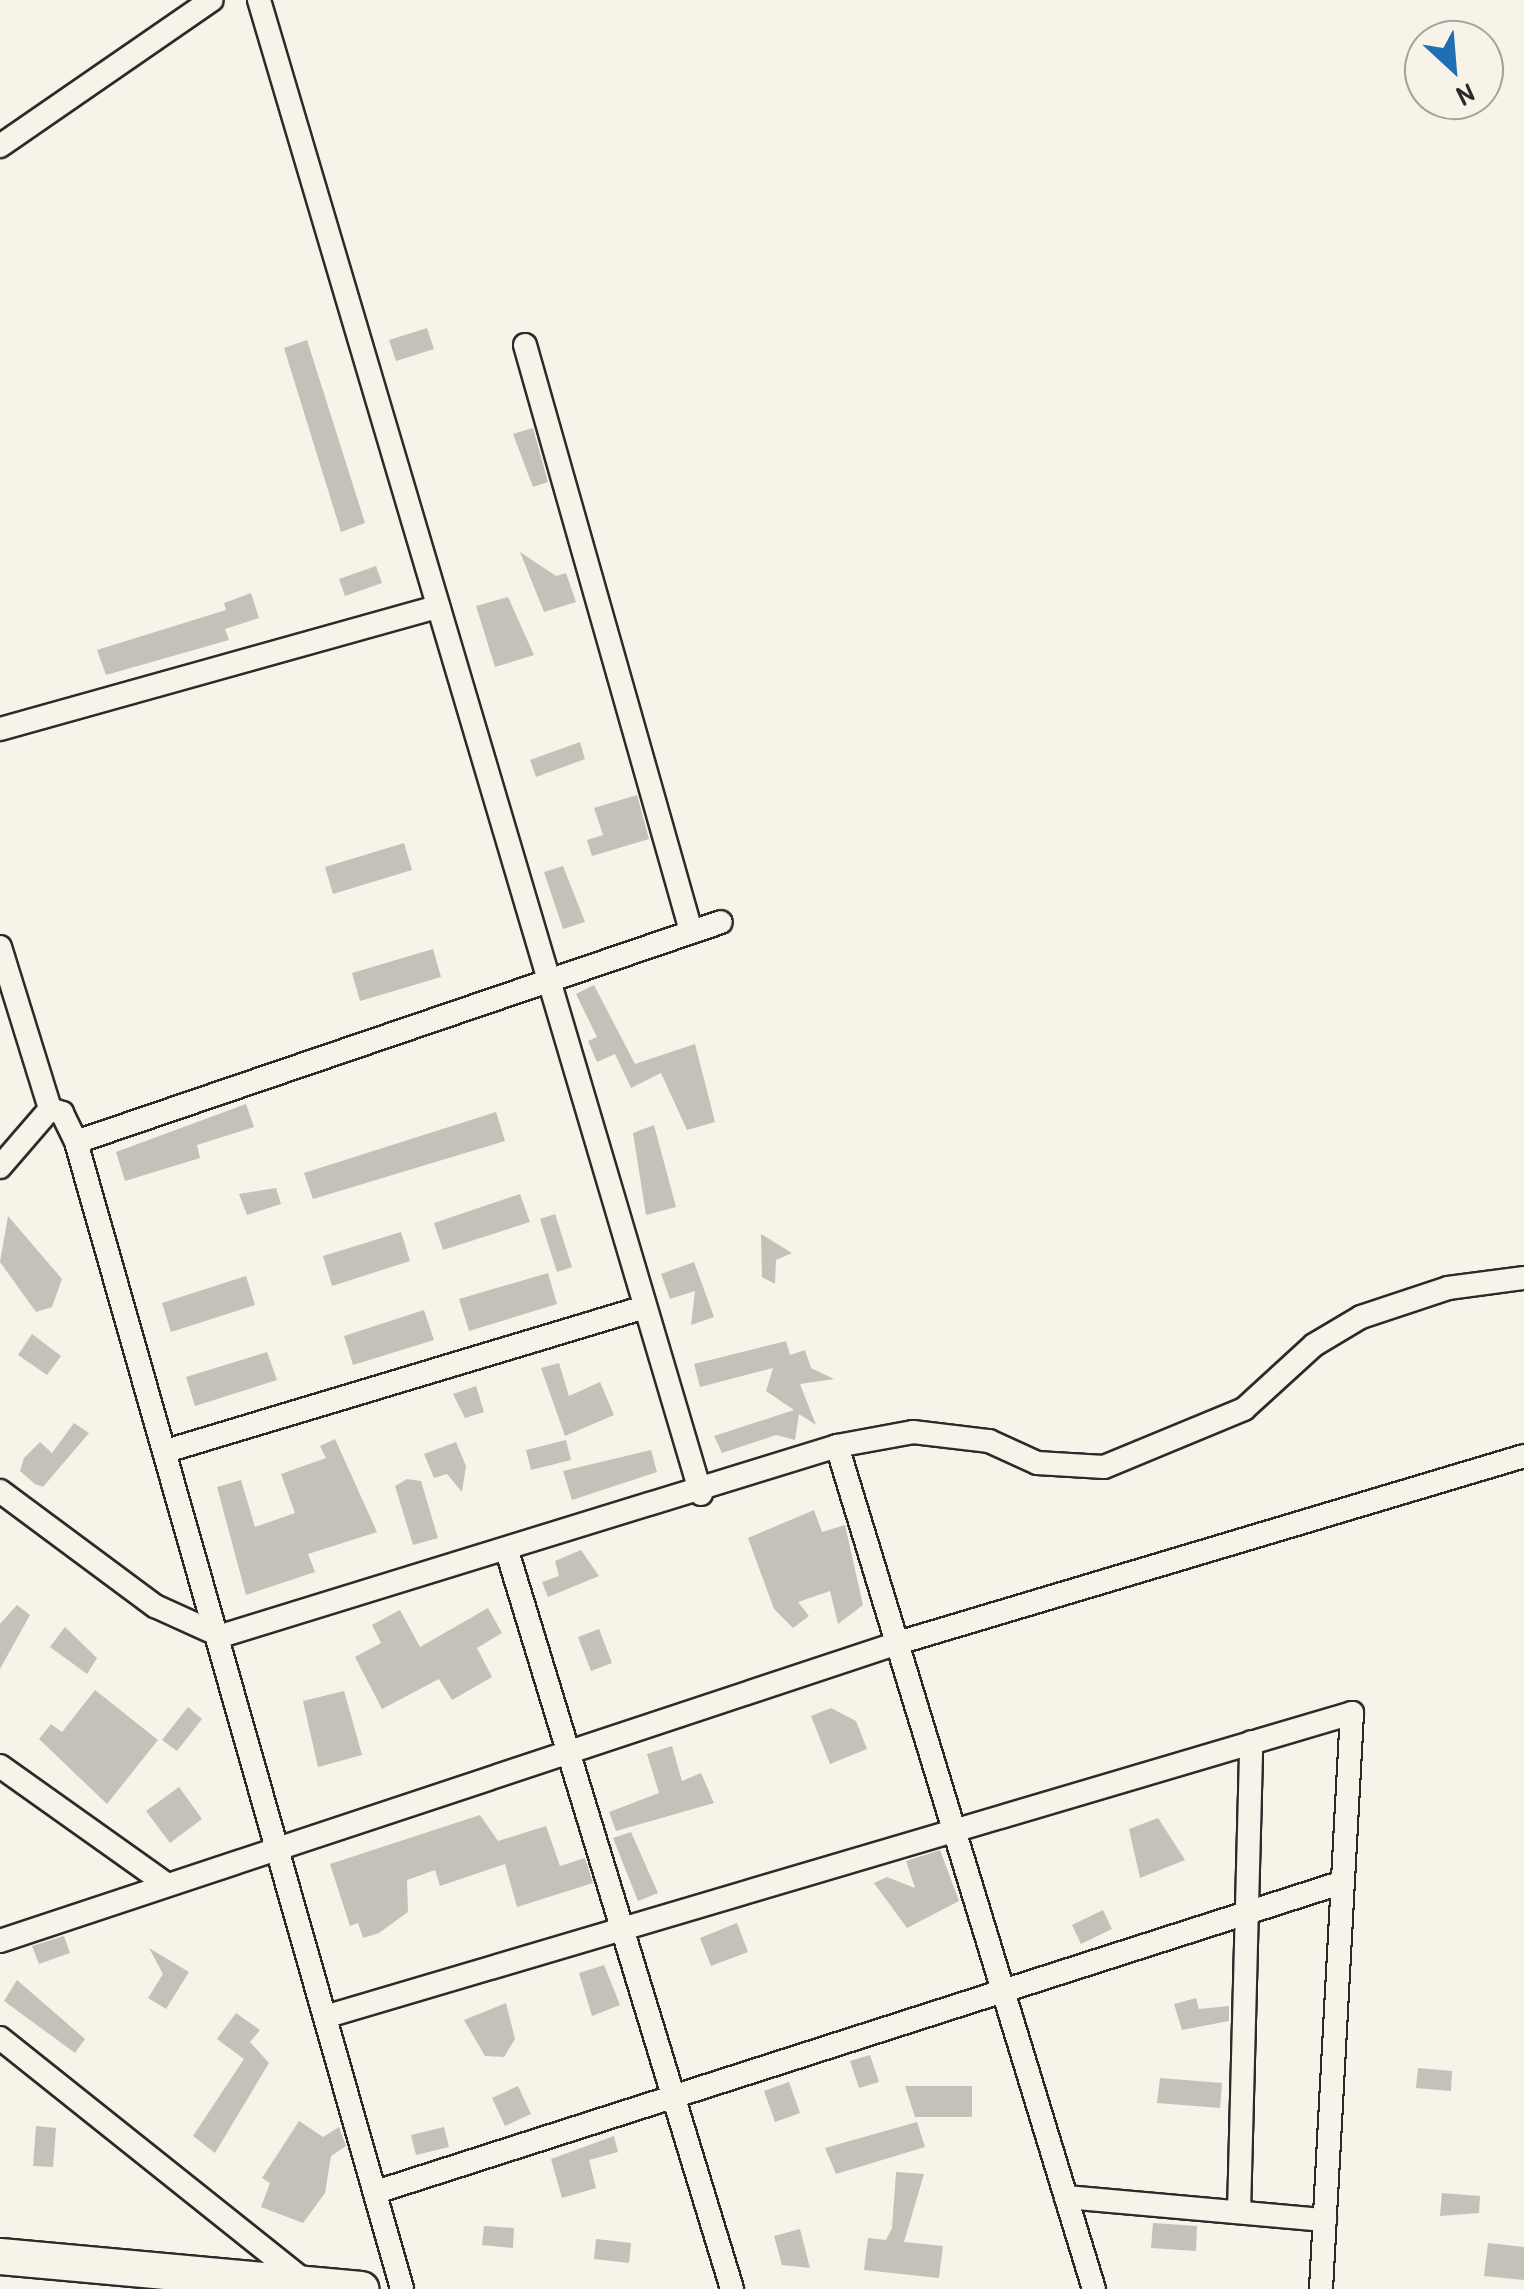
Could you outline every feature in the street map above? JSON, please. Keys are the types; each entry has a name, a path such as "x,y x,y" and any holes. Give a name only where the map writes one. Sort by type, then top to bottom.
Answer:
{"main road":[{"path":"0,2256 115,2278 307,2283 360,2289"}],"street":[{"path":"0,146 212,0"},
{"path":"258,0 700,1494"},
{"path":"525,345 691,931"},
{"path":"0,729 438,607"},
{"path":"76,1142 721,922"},
{"path":"0,947 5,983 50,1109"},
{"path":"50,1109 62,1112 76,1142 282,1845 402,2289"},
{"path":"0,1167 50,1109"},
{"path":"0,1491 154,1606 221,1636 700,1494 837,1446 913,1432 989,1441 1052,1465 1104,1467 1244,1409 1314,1344 1360,1317 1448,1288 1524,1278"},
{"path":"166,1451 645,1307"},
{"path":"837,1446 901,1642 1094,2289"},
{"path":"0,1940 901,1642 1524,1456"},
{"path":"507,1551 732,2289"},
{"path":"328,2016 1352,1713 1322,2289"},
{"path":"1240,2212 1251,1742"},
{"path":"0,1766 166,1884"},
{"path":"376,2192 1004,1985 1343,1882"},
{"path":"0,2038 307,2283"},
{"path":"1066,2197 1325,2220"}],"building":[{"path":"427,328 434,349 396,361 389,340"},
{"path":"307,340 365,523 341,532 284,348"},
{"path":"533,428 548,482 533,487 513,434"},
{"path":"520,552 556,576 566,573 576,602 544,612"},
{"path":"376,566 382,583 345,596 339,579"},
{"path":"251,593 259,618 225,629 229,640 106,675 97,650 226,610 224,603"},
{"path":"508,597 534,655 495,667 476,606"},
{"path":"580,742 585,759 536,777 530,760"},
{"path":"637,795 649,839 592,856 587,840 603,835 594,808"},
{"path":"404,843 412,870 333,894 325,867"},
{"path":"563,866 585,922 563,929 544,872"},
{"path":"433,949 441,977 360,1001 352,973"},
{"path":"594,985 635,1064 695,1044 715,1122 687,1130 661,1073 631,1088 615,1054 597,1062 588,1041 597,1037 576,994"},
{"path":"246,1104 254,1127 197,1145 200,1158 125,1181 116,1152"},
{"path":"496,1112 505,1141 313,1199 304,1173"},
{"path":"654,1125 676,1207 646,1215 633,1133"},
{"path":"276,1188 281,1204 247,1215 239,1194"},
{"path":"520,1194 530,1222 443,1250 434,1223"},
{"path":"555,1214 572,1267 557,1272 540,1219"},
{"path":"8,1216 62,1279 52,1307 36,1312 0,1262"},
{"path":"401,1232 410,1261 332,1286 323,1256"},
{"path":"761,1234 792,1253 776,1260 775,1284 762,1277"},
{"path":"694,1262 714,1317 691,1325 695,1291 670,1299 661,1274"},
{"path":"548,1273 557,1304 469,1331 459,1299"},
{"path":"246,1276 255,1305 171,1332 162,1303"},
{"path":"424,1310 434,1340 353,1365 344,1336"},
{"path":"32,1334 61,1356 47,1375 18,1355"},
{"path":"786,1341 790,1355 805,1350 811,1368 834,1379 800,1384 816,1425 799,1414 795,1440 776,1435 722,1453 714,1436 794,1410 766,1391 773,1368 700,1387 694,1364"},
{"path":"267,1352 277,1380 195,1406 186,1377"},
{"path":"559,1363 569,1396 600,1382 614,1415 565,1436 541,1368"},
{"path":"476,1386 484,1412 465,1418 453,1394"},
{"path":"74,1423 89,1433 43,1487 35,1484 20,1471 24,1458 40,1442 52,1453"},
{"path":"335,1439 377,1532 308,1554 315,1572 246,1595 217,1487 241,1480 255,1527 295,1513 281,1474 326,1458 320,1446"},
{"path":"566,1440 571,1460 531,1470 526,1450"},
{"path":"456,1442 466,1466 462,1492 447,1474 434,1478 424,1454"},
{"path":"651,1450 657,1472 572,1500 563,1471"},
{"path":"407,1479 421,1481 438,1538 413,1545 395,1486"},
{"path":"814,1510 822,1532 845,1525 863,1605 838,1624 830,1591 798,1602 809,1616 793,1628 774,1609 748,1538"},
{"path":"581,1550 599,1576 548,1597 542,1582 559,1576 555,1561"},
{"path":"17,1605 30,1615 0,1669 0,1624"},
{"path":"488,1608 502,1633 477,1648 492,1677 452,1700 439,1679 382,1709 355,1657 381,1643 372,1625 400,1610 420,1647"},
{"path":"65,1627 97,1658 87,1674 50,1647"},
{"path":"599,1629 612,1663 591,1671 578,1637"},
{"path":"95,1690 158,1740 107,1804 39,1739 51,1724 62,1732"},
{"path":"344,1691 362,1755 318,1767 303,1701"},
{"path":"188,1707 202,1719 177,1751 162,1740"},
{"path":"831,1708 856,1721 867,1749 830,1764 811,1716"},
{"path":"672,1746 682,1781 701,1773 714,1803 616,1831 609,1812 659,1793 647,1754"},
{"path":"179,1787 202,1819 170,1843 146,1811"},
{"path":"480,1815 498,1841 546,1826 560,1866 585,1858 593,1883 517,1907 505,1864 440,1886 435,1870 407,1880 408,1912 379,1933 363,1938 358,1923 350,1926 330,1864"},
{"path":"1158,1818 1185,1860 1140,1878 1129,1829"},
{"path":"631,1832 658,1893 638,1901 613,1838"},
{"path":"940,1850 959,1901 907,1928 874,1883 887,1877 915,1888 906,1861"},
{"path":"1103,1910 1112,1929 1081,1944 1072,1925"},
{"path":"737,1923 748,1952 711,1966 700,1938"},
{"path":"64,1936 70,1953 39,1964 32,1946"},
{"path":"149,1948 189,1972 166,2009 148,1998 163,1974"},
{"path":"604,1965 620,2005 592,2016 579,1973"},
{"path":"17,1980 85,2039 75,2053 4,2001"},
{"path":"1196,1998 1199,2009 1229,2006 1229,2021 1182,2030 1174,2004"},
{"path":"506,2003 515,2039 504,2057 485,2056 464,2020"},
{"path":"236,2013 260,2030 250,2042 269,2063 215,2153 193,2136 244,2059 217,2039"},
{"path":"870,2055 879,2082 859,2088 850,2061"},
{"path":"1418,2068 1452,2071 1451,2091 1416,2088"},
{"path":"1160,2078 1222,2083 1220,2108 1157,2103"},
{"path":"789,2082 800,2113 775,2122 764,2091"},
{"path":"518,2086 531,2114 505,2126 492,2098"},
{"path":"905,2086 972,2086 972,2117 915,2117"},
{"path":"299,2121 323,2137 339,2127 346,2146 331,2156 325,2193 303,2223 261,2207 270,2183 262,2178"},
{"path":"917,2122 925,2147 836,2174 825,2148"},
{"path":"36,2126 56,2128 53,2167 33,2166"},
{"path":"444,2127 449,2147 416,2155 411,2135"},
{"path":"614,2136 618,2152 589,2160 596,2188 562,2198 551,2159"},
{"path":"896,2172 924,2174 904,2242 943,2246 939,2278 864,2270 868,2238 886,2240 892,2228"},
{"path":"1442,2193 1480,2196 1479,2213 1440,2216"},
{"path":"1153,2223 1197,2226 1196,2251 1151,2248"},
{"path":"484,2226 514,2228 513,2248 482,2245"},
{"path":"800,2229 810,2268 782,2265 774,2236"},
{"path":"596,2239 631,2243 629,2263 594,2259"},
{"path":"1488,2243 1524,2247 1524,2280 1484,2276"}]}
